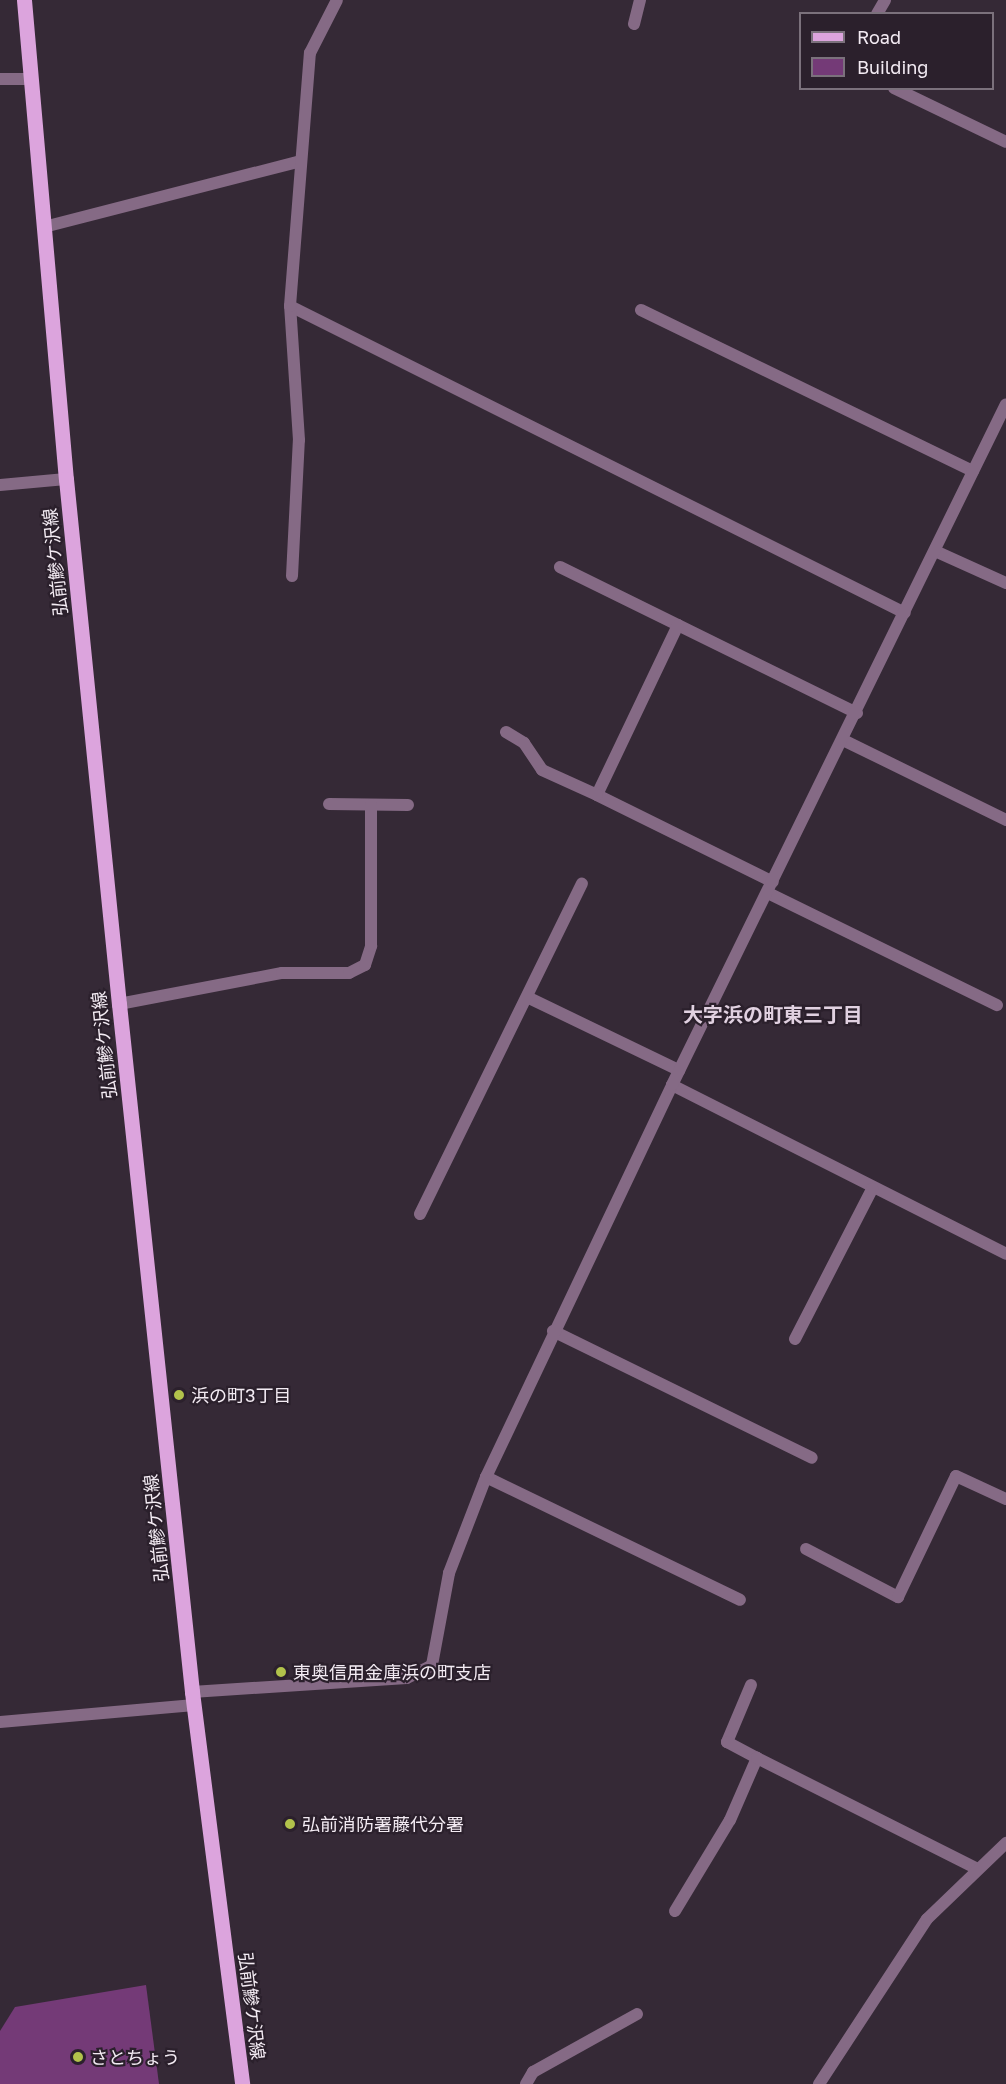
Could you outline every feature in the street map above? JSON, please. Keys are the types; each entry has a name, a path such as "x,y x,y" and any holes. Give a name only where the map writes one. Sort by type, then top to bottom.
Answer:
{"main road":[{"name":"弘前鰺ケ沢線","path":"24,0 66,479 120,1004 193,1698 242,2084"}],"street":[{"path":"292,576 299,440 290,306 309,52 337,0"},
{"path":"634,24 640,0"},
{"path":"0,79 31,79"},
{"path":"898,90 1006,142"},
{"path":"44,227 301,161"},
{"path":"290,306 905,613"},
{"path":"641,310 973,471"},
{"path":"0,1722 193,1698 407,1678 432,1665 449,1573 486,1477 553,1331 679,1070 857,713 1006,404"},
{"path":"0,485 66,479"},
{"path":"935,551 1006,583"},
{"path":"560,567 857,713"},
{"path":"597,795 678,625"},
{"path":"506,732 524,743 542,770 597,795 997,1005"},
{"path":"843,740 1006,820"},
{"path":"329,804 408,805"},
{"path":"120,1004 282,973 350,973 365,964 371,946 371,805"},
{"path":"420,1214 582,884"},
{"path":"527,997 679,1070"},
{"path":"672,1085 872,1189 1006,1254"},
{"path":"795,1339 872,1189"},
{"path":"553,1331 812,1458"},
{"path":"806,1549 898,1597 956,1476 1006,1499"},
{"path":"486,1477 740,1599"},
{"path":"751,1685 727,1742 976,1868"},
{"path":"675,1911 730,1820 758,1758"},
{"path":"819,2084 927,1919 976,1868 1006,1842"},
{"path":"526,2084 533,2072 637,2014"}],"building":[{"name":"さとちょう","path":"146,1985 159,2084 0,2084 0,2031 15,2007"}],"place":[{"name":"浜の町3丁目","path":"179,1395"},
{"name":"東奥信用金庫浜の町支店","path":"281,1672"},
{"name":"弘前消防署藤代分署","path":"290,1824"},
{"name":"さとちょう","path":"78,2057"}],"district":[{"name":"大字浜の町東三丁目","path":"773,1014"}]}
